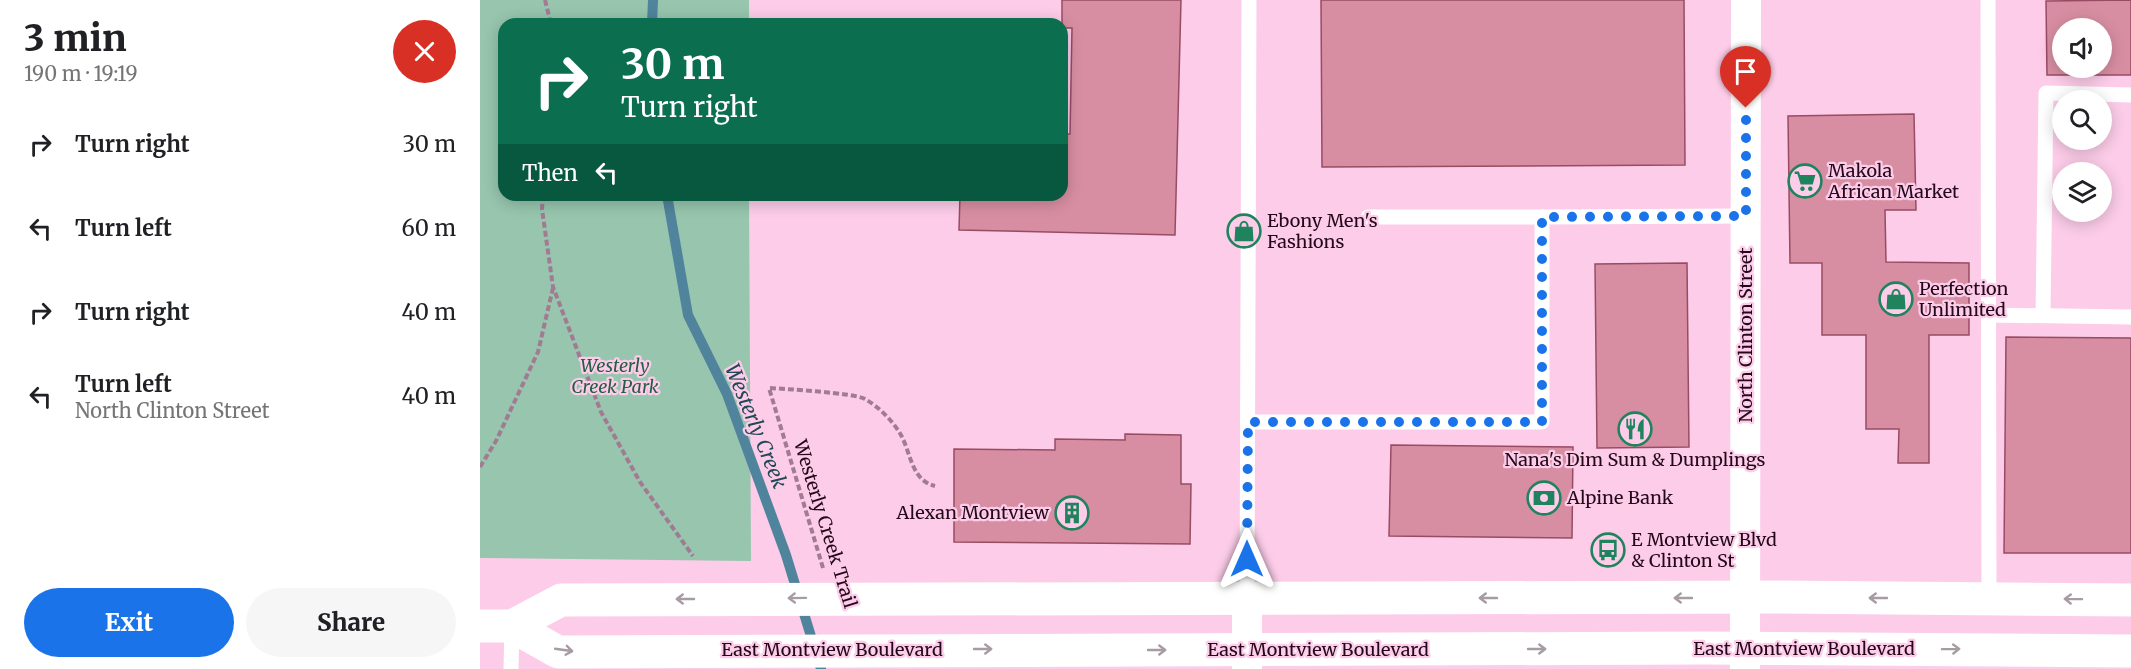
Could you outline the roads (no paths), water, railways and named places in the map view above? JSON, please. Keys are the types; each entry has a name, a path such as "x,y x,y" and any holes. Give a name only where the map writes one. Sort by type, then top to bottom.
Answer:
{"main road":[{"path":"496,626 561,600 1989,598 2131,600"},
{"name":"East Montview Boulevard","path":"496,626 558,652 599,660 758,651 861,650 1247,660 1493,659 1604,654 1745,659 1992,659 2131,651"}],"street":[{"name":"North Clinton Street","path":"1745,659 1746,0"},
{"path":"1247,599 1247,660"}],"lane":[{"path":"1247,599 1249,0"},
{"path":"1988,0 1989,598"},
{"path":"2043,315 2046,93 2131,95"},
{"path":"1368,217 1746,216"},
{"path":"1248,422 1542,422 1542,217"},
{"path":"1988,315 2131,318"},
{"path":"496,626 512,669"}],"waterway":[{"name":"Westerly Creek","path":"652,18 653,0"},
{"name":"Westerly Creek","path":"668,201 688,315 727,394 786,555 821,669"}],"place":[{"name":"Makola African Market","path":"1805,181"},
{"name":"Ebony Men's Fashions","path":"1244,231"},
{"name":"Perfection Unlimited","path":"1896,299"},
{"name":"Nana's Dim Sum & Dumplings","path":"1635,429"},
{"name":"Alpine Bank","path":"1544,498"},
{"name":"Alexan Montview","path":"1072,513"},
{"name":"E Montview Blvd & Clinton St","path":"1608,550"}],"park label":[{"name":"Westerly Creek Park","path":"615,376"}]}
